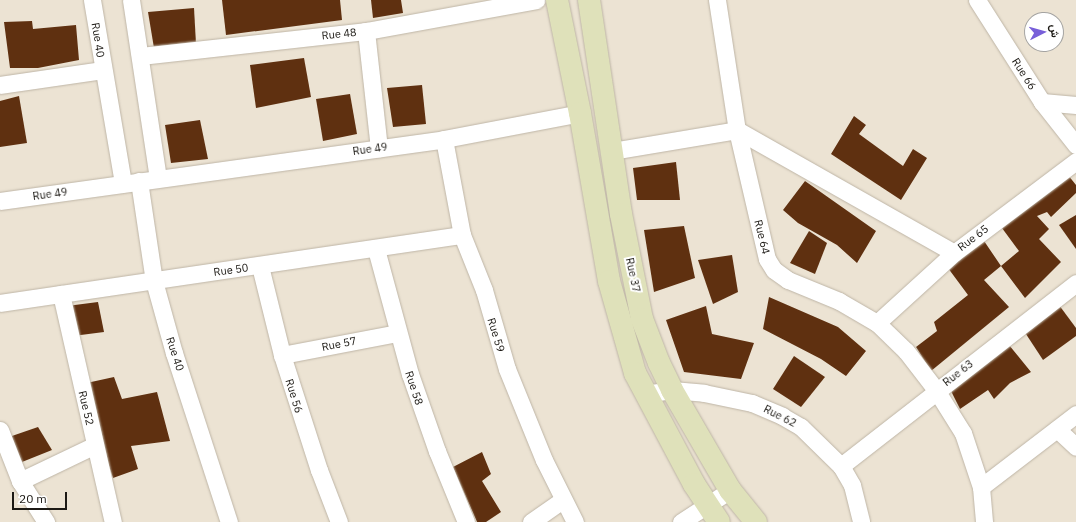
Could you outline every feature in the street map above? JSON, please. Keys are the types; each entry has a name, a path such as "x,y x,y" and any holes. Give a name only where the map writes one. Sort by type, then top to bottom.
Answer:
{"street":[{"name":"Rue 40","path":"92,0 103,70 132,182 154,280 174,353 228,522"},
{"path":"131,0 158,178 132,182"},
{"name":"Rue 48","path":"140,56 366,31 536,0"},
{"path":"557,0 580,113 609,281 633,366 644,394 705,504 719,522"},
{"name":"Rue 37","path":"589,0 628,256 642,318 659,363 672,390 730,490 756,522"},
{"name":"Rue 64","path":"718,0 737,130 765,253 774,270 788,280 839,301 877,323 906,352 936,390 963,433 981,487 984,522"},
{"name":"Rue 66","path":"977,0 1042,102 1076,145"},
{"path":"366,31 379,148"},
{"path":"0,85 103,70"},
{"path":"1042,102 1076,105"},
{"name":"Rue 49","path":"158,178 444,139 580,113"},
{"path":"612,151 737,130 954,253"},
{"name":"Rue 59","path":"444,139 462,235 484,290 507,369 563,500 575,522"},
{"name":"Rue 65","path":"877,323 954,253 1076,161"},
{"name":"Rue 49","path":"0,201 132,182"},
{"name":"Rue 50","path":"0,304 462,235"},
{"name":"Rue 58","path":"376,249 397,333 426,422 466,522"},
{"name":"Rue 56","path":"260,266 282,355 319,470 339,522"},
{"name":"Rue 63","path":"841,466 936,390 1076,283"},
{"name":"Rue 52","path":"61,294 113,522"},
{"name":"Rue 57","path":"282,355 397,333"},
{"name":"Rue 62","path":"644,394 672,390 734,399 782,416 801,427 841,466 852,485 861,522"},
{"path":"981,487 1076,414"},
{"path":"1057,428 1076,447"},
{"path":"0,430 20,481 46,522"},
{"path":"20,481 95,445"},
{"path":"681,522 705,504 730,490"},
{"path":"531,522 563,500"}],"building":[{"path":"222,0 340,0 342,20 226,35"},
{"path":"371,0 401,0 403,13 373,18"},
{"path":"194,8 196,44 154,48 148,12"},
{"path":"32,21 33,29 76,25 79,60 38,68 10,68 4,22"},
{"path":"304,58 311,97 256,108 250,65"},
{"path":"422,85 426,124 393,127 387,88"},
{"path":"350,94 357,134 323,141 316,99"},
{"path":"19,96 27,143 0,147 0,101"},
{"path":"854,116 866,125 859,134 903,166 913,149 927,158 901,200 831,154"},
{"path":"200,120 208,159 171,163 165,125"},
{"path":"676,162 680,200 637,200 633,168"},
{"path":"1068,175 1076,185 1076,193 1051,217 1047,212 1037,216 1049,229 1039,239 1061,262 1025,298 1001,266 1019,251 999,224"},
{"path":"805,181 876,231 857,263 837,245 798,223 783,210"},
{"path":"1076,215 1076,249 1059,225"},
{"path":"684,226 695,278 654,292 644,230"},
{"path":"809,231 827,243 815,274 790,263"},
{"path":"982,238 1001,266 984,280 1009,307 931,371 916,347 937,331 934,322 968,295 945,264"},
{"path":"732,255 738,292 713,304 698,260"},
{"path":"769,297 838,327 866,351 846,376 821,359 763,329"},
{"path":"98,302 104,332 73,336 67,306"},
{"path":"1059,305 1076,328 1076,336 1043,360 1024,331"},
{"path":"706,306 712,334 754,343 741,379 684,372 666,320"},
{"path":"1009,345 1031,372 1010,383 994,399 988,390 960,409 950,389"},
{"path":"794,356 825,377 801,407 773,389"},
{"path":"114,377 122,399 157,392 170,441 131,446 138,469 113,478 82,384"},
{"path":"38,427 52,450 22,462 9,437"},
{"path":"482,452 491,474 482,481 501,512 486,522 477,522 453,467"}]}
